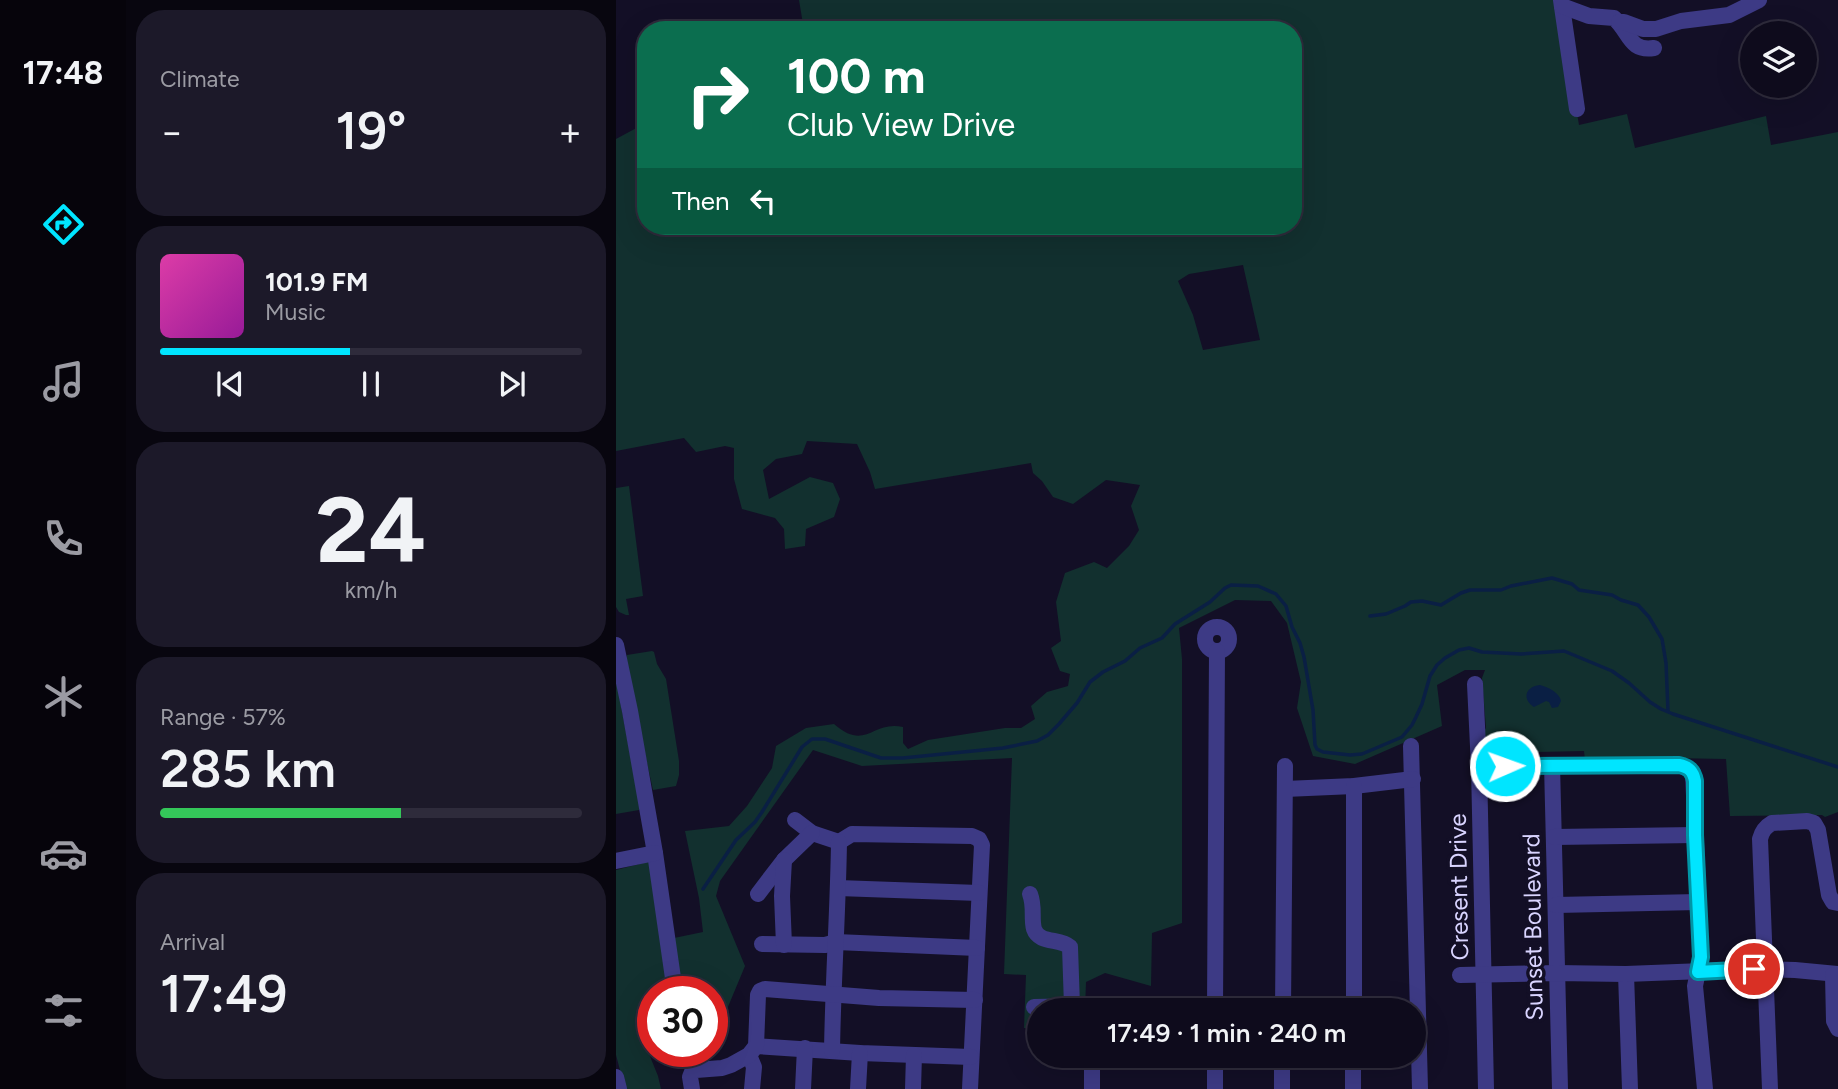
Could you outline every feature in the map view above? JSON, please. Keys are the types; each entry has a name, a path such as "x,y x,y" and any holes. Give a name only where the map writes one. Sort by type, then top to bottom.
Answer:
{"street":[{"path":"1619,22 1643,29 1656,29 1681,21 1728,15 1759,0"},
{"path":"1561,3 1589,16 1614,18 1635,46 1645,50 1654,48"},
{"path":"1561,3 1577,109"},
{"path":"616,645 655,853 673,976"},
{"path":"1215,998 1217,651"},
{"name":"Cresent Drive","path":"1475,684 1486,1089"},
{"path":"1411,746 1419,1089"},
{"name":"Sunset Boulevard","path":"1552,765 1560,1089"},
{"path":"1479,767 1679,765 1685,766 1693,774 1701,957 1695,986 1705,1089"},
{"path":"1283,998 1285,766"},
{"path":"1285,789 1354,786 1413,779"},
{"path":"1354,786 1354,998"},
{"path":"794,820 812,833 839,842"},
{"path":"1770,1089 1760,839 1764,828 1772,823 1807,821 1814,824 1818,830 1829,895 1838,903"},
{"path":"782,896 752,894 812,833"},
{"path":"839,842 852,834 972,836 979,839 982,845 970,1089"},
{"path":"1554,837 1695,835"},
{"path":"832,1051 839,842"},
{"path":"616,861 655,853"},
{"path":"784,860 784,945"},
{"path":"838,888 979,893"},
{"path":"1030,894 1035,933 1039,937 1062,942 1070,947 1072,998"},
{"path":"1556,905 1698,902"},
{"path":"762,944 825,946 836,942 977,947"},
{"path":"1460,975 1765,970 1836,974 1834,1021 1838,1029"},
{"path":"1626,974 1630,1089"},
{"path":"752,1089 752,1050 758,995 765,989 879,999 975,1000"},
{"path":"692,1089 692,1072 731,1065 752,1050 805,1048 860,1053 971,1056"},
{"path":"803,1089 805,1048"},
{"path":"858,1089 860,1053"},
{"path":"913,1089 914,1055"},
{"path":"1092,1068 1092,1089"},
{"path":"1215,1068 1215,1089"},
{"path":"1282,1068 1282,1089"},
{"path":"1353,1068 1353,1089"},
{"path":"616,1077 619,1089"}],"green space":[{"path":"799,0 1558,0 1579,125 1627,114 1635,148 1766,116 1771,145 1838,132 1838,812 1825,817 1730,816 1726,759 1585,760 1584,751 1537,752 1532,757 1527,752 1516,761 1493,763 1483,754 1483,732 1486,728 1482,678 1485,670 1465,670 1437,685 1442,726 1355,764 1313,756 1297,708 1301,682 1287,623 1271,601 1235,600 1179,628 1182,659 1182,923 1152,933 1151,986 1105,973 1086,982 1085,998 1027,998 1027,1028 1024,1028 1026,975 1004,974 1012,758 862,766 813,750 720,881 716,896 745,966 728,1007 728,976 678,976 674,938 703,932 685,831 729,826 747,806 772,768 776,746 806,728 834,724 845,732 862,735 892,726 903,727 903,743 908,749 928,740 1021,728 1035,719 1031,706 1047,692 1068,686 1070,674 1060,671 1051,648 1061,641 1056,602 1065,573 1094,562 1107,568 1129,546 1139,530 1131,506 1140,485 1106,480 1073,504 1053,497 1033,473 1031,463 875,489 857,444 807,441 802,454 776,459 763,470 769,499 810,477 833,483 840,499 834,517 806,529 805,546 785,549 784,529 775,518 742,509 734,479 734,448 725,446 696,452 684,438 616,451 616,139 637,128 637,235 1302,235 1302,21 802,21","holes":["1243,265 1260,340 1203,350 1193,315 1178,281 1189,274"]},
{"path":"629,486 643,596 626,599 629,615 626,615 616,607 616,488"},
{"path":"652,651 666,679 679,761 676,786 653,790 626,658 627,655"},
{"path":"616,679 640,808 616,814"},
{"path":"650,863 668,976 637,976 637,1067 654,1067 661,1089 625,1089 616,1055 616,870"}],"water":[{"path":"1540,685 1558,695 1561,701 1558,707 1552,708 1546,701 1534,707 1530,704 1527,693 1531,688"}],"waterway":[{"path":"1370,616 1386,614 1411,602 1441,605 1470,590 1501,590 1552,578 1572,584 1579,590 1612,595 1638,605 1662,639 1668,711"},
{"path":"703,889 736,840 762,812 802,747 812,739 825,739 881,758 1003,748 1037,741 1059,724 1090,682 1125,661 1140,648 1162,638 1175,624 1231,585 1258,586 1276,594 1286,606 1304,657 1313,710 1315,745 1323,752 1362,754 1402,737 1416,717 1430,676 1437,665 1459,650 1469,648 1482,652 1521,654 1564,651 1612,671 1661,709 1838,767"}],"route":[{"path":"1505,766 1679,765 1689,769 1695,781 1701,957 1698,972 1754,969"}]}
